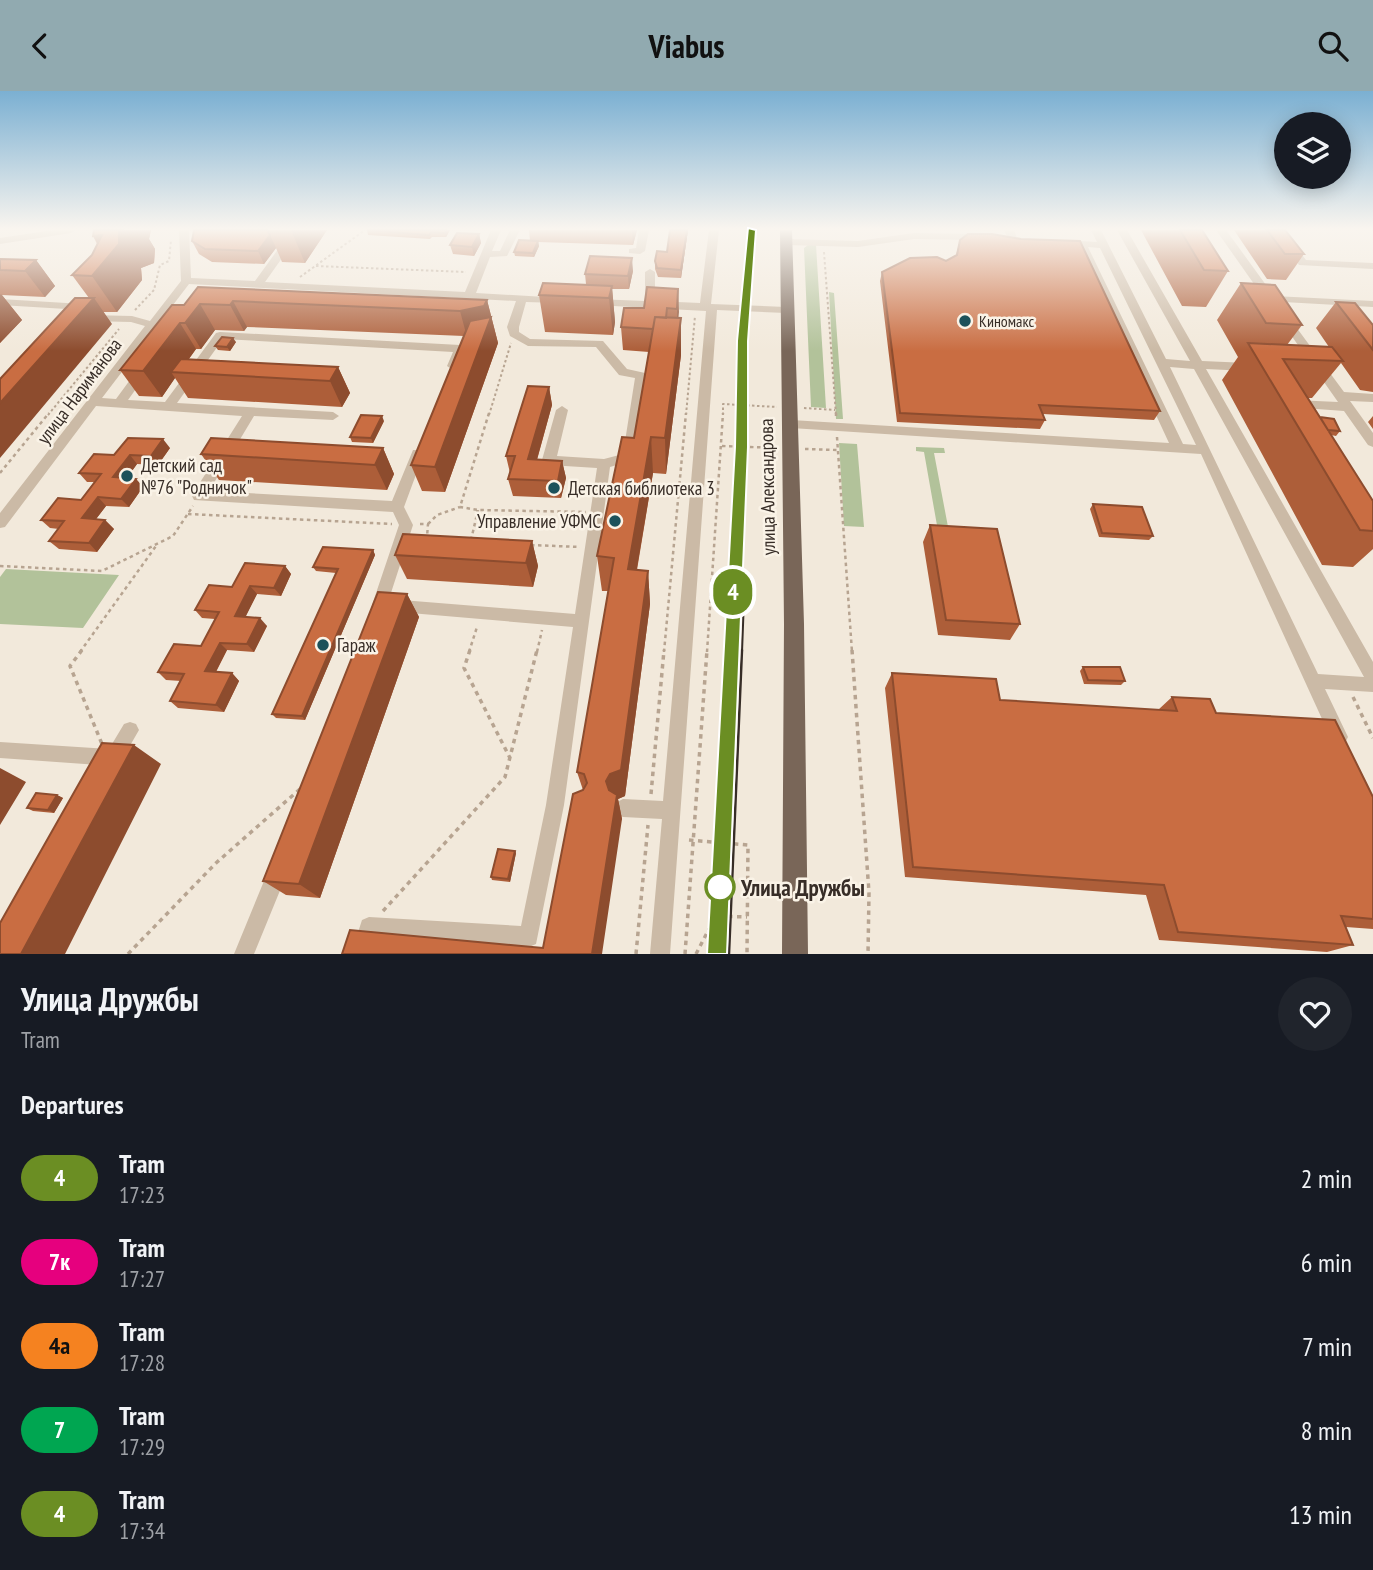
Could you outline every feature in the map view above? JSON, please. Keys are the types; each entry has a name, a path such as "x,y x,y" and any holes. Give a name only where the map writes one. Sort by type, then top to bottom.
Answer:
{"main road":[{"name":"улица Александрова","path":"787,270 791,424 795,954"}],"street":[{"path":"184,270 186,281 257,286 786,310"},
{"path":"257,286 268,270"},
{"path":"660,954 672,810 704,308 709,270"},
{"path":"1094,270 1178,448"},
{"path":"1116,270 1205,450 1349,757"},
{"path":"1145,270 1373,677"},
{"path":"1250,270 1317,372 1341,396 1373,442"},
{"path":"650,272 650,305"},
{"path":"470,294 478,273"},
{"name":"улица Нариманова","path":"0,523 155,327 186,281"},
{"path":"522,297 509,336 528,342 599,344 623,372 641,376 629,457 604,464 549,460 562,410"},
{"path":"130,319 173,299"},
{"path":"1270,299 1373,304"},
{"path":"0,303 91,303 80,317 130,319 155,327"},
{"path":"168,407 220,335 460,349 474,341"},
{"path":"450,373 460,349"},
{"path":"119,404 150,361"},
{"path":"1162,363 1262,368"},
{"path":"1341,396 1373,398"},
{"path":"94,402 332,416"},
{"path":"1287,404 1349,407"},
{"path":"250,412 199,496 397,507"},
{"path":"791,424 1205,450"},
{"path":"421,446 397,507 406,525 378,611 481,613 583,621"},
{"path":"361,954 369,927 529,937 564,806 584,588 604,464"},
{"path":"1313,681 1373,685"},
{"path":"101,781 110,757 130,730"},
{"path":"0,750 110,757"},
{"path":"624,808 672,810"},
{"path":"244,954 286,850"}],"path":[{"path":"0,473 153,290 159,270"},
{"path":"300,277 310,270"},
{"path":"415,270 478,273"},
{"path":"826,270 869,893 868,954"},
{"path":"636,954 704,308"},
{"path":"460,507 509,336"},
{"path":"685,954 689,840 717,526 723,404"},
{"path":"0,566 102,571 173,536 199,496"},
{"path":"428,524 437,515 460,507 478,510 596,512"},
{"path":"470,543 478,510"},
{"path":"110,757 70,666 156,546"},
{"path":"481,613 464,668 510,759"},
{"path":"369,927 505,777 545,618"},
{"path":"1347,684 1373,738"},
{"path":"128,954 216,863 305,785"},
{"path":"689,840 748,845 747,954"},
{"path":"710,916 747,917"},
{"path":"696,954 709,929"}],"green space":[{"path":"805,270 818,270 826,408 811,407"},
{"path":"829,292 834,293 843,419 836,419"},
{"path":"839,443 857,444 864,527 844,526"},
{"path":"916,447 944,448 945,453 934,453 949,532 938,531 924,452 916,451"},
{"path":"6,569 119,575 83,628 0,624 0,577"}],"building":[{"path":"77,270 97,270 92,276 72,275"},
{"path":"586,270 629,270 628,276 585,274"},
{"path":"1094,270 1160,411 1039,405 1045,420 900,413 882,272"},
{"path":"543,283 612,286 609,298 539,295"},
{"path":"1241,283 1275,285 1302,325 1266,323"},
{"path":"198,287 487,300 484,306 460,311 233,301 230,305 200,304 185,323 180,323 143,371 120,370 172,305 184,305"},
{"path":"647,287 678,289 677,309 667,308 666,318 655,317 653,329 621,327 624,308 644,308"},
{"path":"75,298 94,298 0,403 0,379"},
{"path":"1336,302 1355,303 1373,325 1373,350"},
{"path":"491,317 435,467 411,465 470,321"},
{"path":"655,317 681,318 665,438 651,437 628,569 648,571 621,770 610,774 606,781 609,790 617,795 592,954 342,954 350,930 543,948 573,794 583,790 587,783 584,774 577,772 614,558 597,556 622,437 634,438"},
{"path":"222,337 233,338 227,347 215,346"},
{"path":"1248,343 1332,347 1343,361 1283,359 1373,501 1373,531 1360,530"},
{"path":"181,359 338,367 330,381 171,372"},
{"path":"528,386 549,387 528,459 562,461 558,481 508,479 515,456 506,456"},
{"path":"361,415 382,416 371,438 350,437"},
{"path":"1320,417 1334,419 1340,431 1328,430"},
{"path":"128,438 163,439 151,456 130,455 113,477 136,479 121,499 98,497 82,518 105,520 89,543 49,541 64,521 41,520 58,498 81,500 101,474 79,473 94,454 114,455"},
{"path":"211,438 383,448 375,465 201,454"},
{"path":"1093,504 1142,507 1153,536 1102,533"},
{"path":"930,525 997,529 1020,624 946,620"},
{"path":"403,534 532,541 526,563 395,555"},
{"name":"Гараж","path":"323,547 373,550 302,716 272,714 338,569 313,567"},
{"path":"245,563 285,566 274,588 250,586 235,616 260,618 247,644 220,643 205,671 232,673 216,705 170,701 184,674 158,672 174,644 201,646 219,612 195,610 209,585 232,587"},
{"path":"378,592 407,594 299,884 263,881"},
{"path":"1083,667 1120,667 1125,681 1088,680"},
{"path":"892,673 996,679 1000,700 1177,711 1172,697 1210,699 1216,713 1335,720 1373,797 1373,919 1341,916 1353,945 1178,932 1164,885 913,867"},
{"path":"102,743 134,745 21,954 0,954 0,923"},
{"path":"36,793 57,795 48,810 27,808"},
{"path":"498,849 515,851 508,879 491,877"}],"tram line":[{"name":"4","path":"717,954 742,447 743,341 748,270"},
{"path":"732,652 749,270"},
{"path":"742,652 745,572"},
{"path":"717,954 732,650"},
{"path":"729,954 742,650"}],"place":[{"name":"Киномакс","path":"965,321"},
{"name":"Детский сад №76 \"Родничок\"","path":"127,476"},
{"name":"Детская библиотека 3","path":"554,488"},
{"name":"Управление УФМС","path":"615,521"},
{"name":"Гараж","path":"323,645"},
{"name":"Улица Дружбы","path":"720,887"}]}
